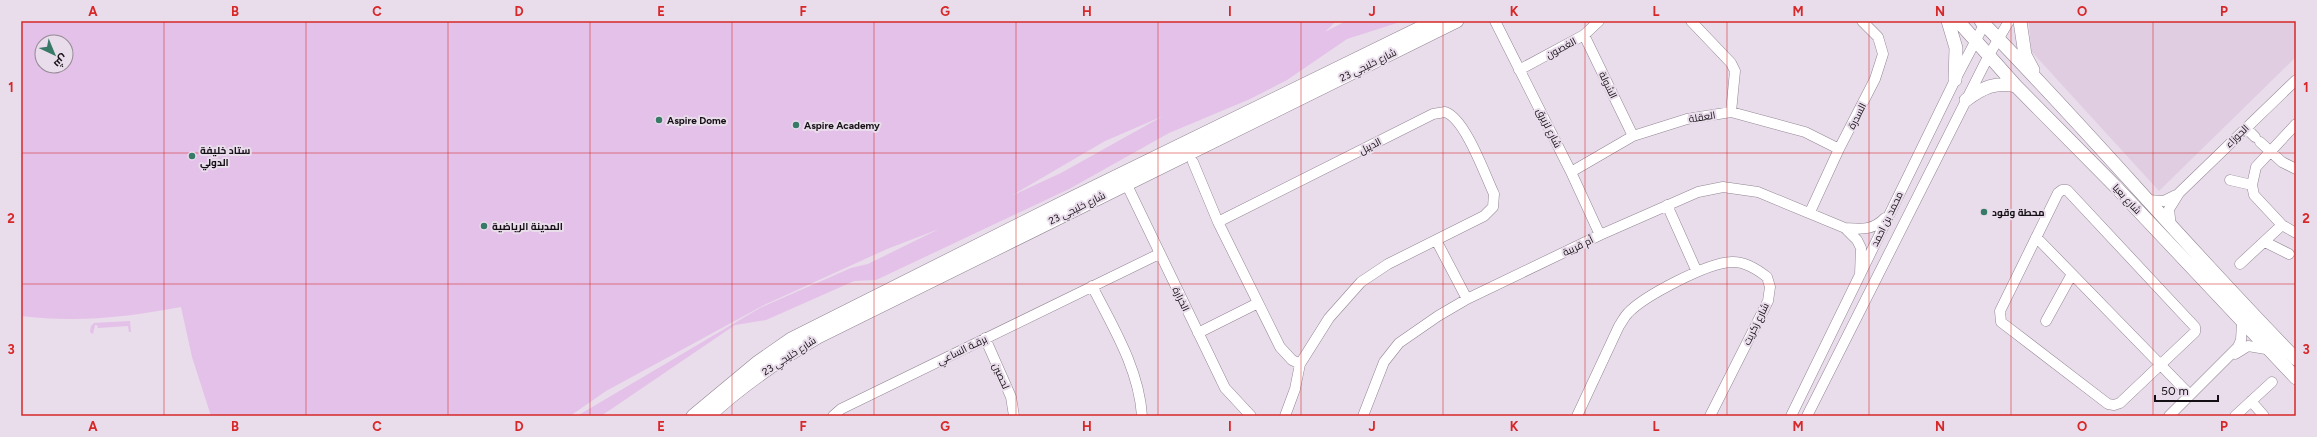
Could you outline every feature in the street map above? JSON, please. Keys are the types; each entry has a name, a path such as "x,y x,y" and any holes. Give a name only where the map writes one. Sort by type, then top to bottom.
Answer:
{"main road":[{"name":"شارع خليجي 23","path":"693,416 769,354 791,339 872,304 1124,179 1434,21"},
{"name":"شارع خليجي 23","path":"1124,179 1457,21"},
{"path":"1948,21 1956,48 1955,80"},
{"name":"شارع بعيا","path":"1958,21 2016,86 2115,186 2266,349 2296,378"},
{"path":"2020,21 2025,55 2043,87"},
{"name":"شارع بعيا","path":"1983,22 2171,228 2296,359"},
{"path":"1966,100 1976,92 1995,84 2006,83 2016,86"},
{"name":"شارع خليجي 23","path":"710,416 740,389 780,360 872,304"}],"street":[{"name":"شارع لزيرق","path":"1495,21 1571,172 1600,236"},
{"name":"الغصون","path":"1519,70 1584,35 1599,21"},
{"path":"1691,21 1731,63 1735,71 1732,112"},
{"name":"السدرة","path":"1810,212 1839,149 1875,79 1883,54 1878,37 1862,21"},
{"name":"محمد بن احمد","path":"1807,416 1989,55 2009,21"},
{"name":"محمد بن احمد","path":"1791,416 1983,22"},
{"name":"الشولة","path":"1584,35 1633,136"},
{"name":"الجوزاء","path":"2179,193 2296,80"},
{"name":"الديبل","path":"1218,222 1433,114 1445,112 1451,114 1460,125 1494,194 1493,207 1484,216 1388,264 1361,282 1329,318 1300,364"},
{"name":"العقلة","path":"1571,172 1633,136 1688,119 1732,112 1804,132 1839,149"},
{"path":"2296,124 2256,167 2252,185 2254,195 2260,204 2282,226 2296,233"},
{"path":"2246,128 2269,152 2282,162 2296,169"},
{"path":"1193,162 1218,222 1280,347 1292,360 1300,364 1295,389 1285,416"},
{"name":"الخرارة","path":"1124,179 1225,388 1251,416"},
{"path":"2230,180 2252,185"},
{"name":"أم قريبة","path":"1363,416 1384,362 1399,343 1467,299 1600,236 1698,192 1723,187 1758,192 1810,212 1845,228 1865,230 1877,226 1890,212"},
{"path":"2067,190 2195,327 2194,332 2160,365 2120,403 2114,405 2108,404 2001,322 2000,311 2058,193 2067,190"},
{"path":"2146,200 2164,201 2179,193"},
{"path":"2171,228 2169,209 2179,193"},
{"path":"1667,205 1697,272"},
{"path":"2240,264 2282,226"},
{"name":"أم قريبة","path":"1845,228 1857,240 1861,248 1860,275"},
{"path":"2036,237 2190,395"},
{"path":"1436,240 1467,299"},
{"path":"2265,242 2289,254"},
{"name":"برقـة الساعي","path":"833,416 841,409 1159,254"},
{"name":"شارع زكريت","path":"1577,416 1619,326 1628,313 1651,296 1697,272 1731,262 1745,263 1767,277 1770,287 1768,300 1710,416"},
{"path":"2046,321 2072,274"},
{"path":"1092,286 1126,355 1138,391 1142,416"},
{"path":"1198,333 1258,303"},
{"path":"2169,416 2238,348 2242,331 2242,323"},
{"name":"لحصين","path":"985,338 1011,397 1014,416"},
{"path":"2226,360 2248,346 2266,349"},
{"path":"2235,416 2272,382"},
{"path":"2251,401 2264,416"}],"shaded area":[{"name":"المدينة الرياضية","path":"21,21 1336,21 1325,32 1346,21 1403,21 1347,39 1287,80 1250,99 1169,133 1069,189 876,280 854,281 766,320 735,325 601,416 577,416 760,308 851,268 868,264 939,229 887,249 764,305 606,391 570,416 211,416 192,357 181,307 141,314 101,318 41,318 21,316","holes":["1163,116 1061,173 1011,196 1105,141"]},
{"path":"2029,21 2296,21 2296,57 2159,191 2031,51"},
{"path":"130,321 131,332 129,332 128,326 98,328 97,325 95,325 93,334 90,332 91,326 94,323"}],"place":[{"name":"Aspire Dome","path":"659,120"},
{"name":"Aspire Academy","path":"796,125"},
{"name":"ستاد خليفة الدولي","path":"192,156"},
{"name":"محطة وقود","path":"1984,212"},
{"name":"المدينة الرياضية","path":"484,226"}]}
